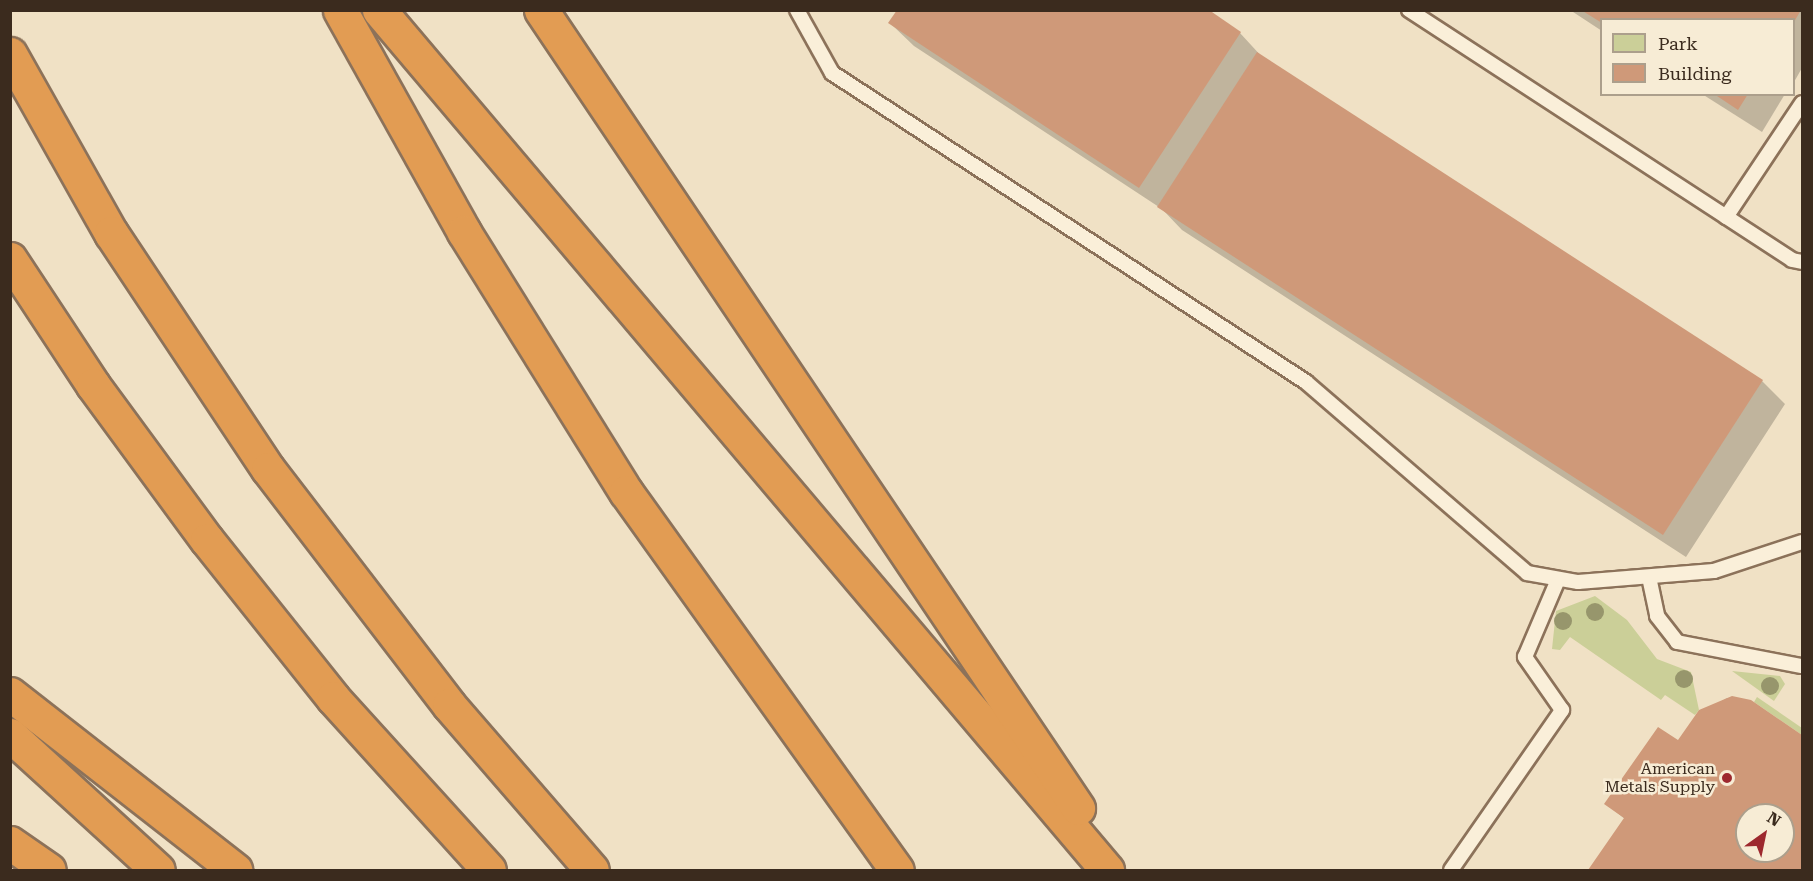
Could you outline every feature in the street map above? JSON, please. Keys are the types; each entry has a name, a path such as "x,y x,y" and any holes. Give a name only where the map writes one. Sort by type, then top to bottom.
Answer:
{"highway":[{"path":"340,10 464,232 626,492 897,870"},
{"path":"378,10 1107,870"},
{"path":"541,10 1119,870"},
{"path":"10,54 111,232 268,469 449,705 592,870"},
{"path":"10,259 93,385 207,540 333,698 489,870"},
{"path":"10,694 235,870"},
{"path":"10,735 158,870"},
{"path":"10,843 49,870"}],"lane":[{"path":"796,10 832,73 1306,382 1527,573 1557,582 1649,577 1740,566 1803,542"},
{"path":"1409,10 1726,217 1803,262"},
{"path":"1726,217 1803,103"},
{"path":"1649,577 1657,616 1677,642 1803,666"},
{"path":"1451,870 1562,710 1525,657 1557,582"}],"green space":[{"path":"1595,596 1627,620 1657,659 1691,672 1699,710 1695,715 1665,695 1661,700 1570,637 1560,650 1552,649 1556,611"},
{"path":"1732,671 1780,676 1785,684 1774,701"},
{"path":"1757,697 1802,728 1802,735 1754,702"}],"building":[{"path":"897,10 1209,10 1241,32 1139,188 888,23"},
{"path":"1581,10 1801,10 1795,20 1795,18 1600,18 1600,22"},
{"path":"1257,52 1763,380 1663,535 1157,207"},
{"path":"1717,96 1747,96 1738,110"},
{"name":"American Metals Supply","path":"1732,696 1751,700 1802,735 1802,870 1588,870 1624,818 1604,804 1658,727 1678,740 1699,710"}],"place":[{"name":"American Metals Supply","path":"1727,778"}]}
